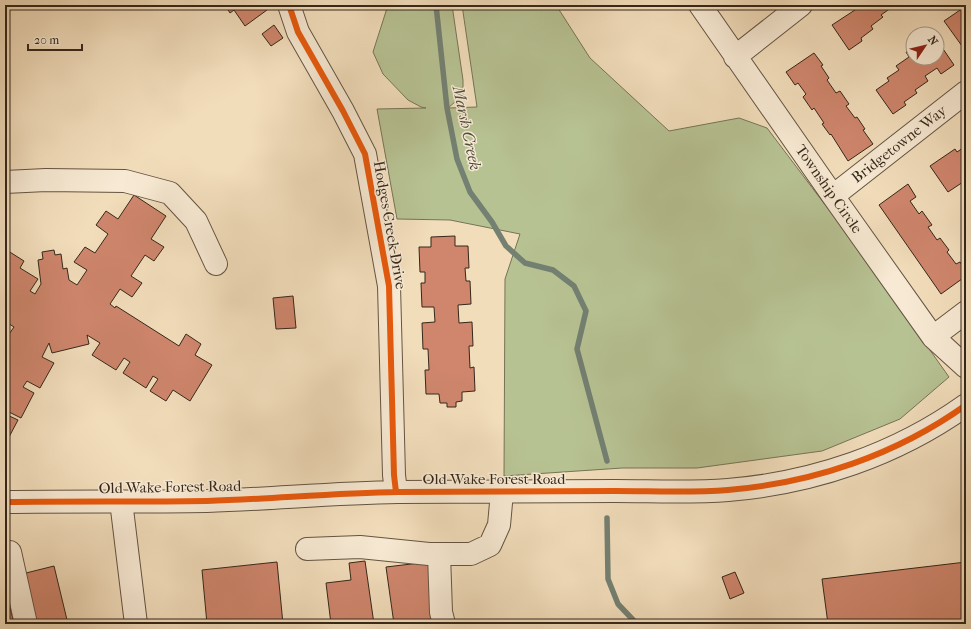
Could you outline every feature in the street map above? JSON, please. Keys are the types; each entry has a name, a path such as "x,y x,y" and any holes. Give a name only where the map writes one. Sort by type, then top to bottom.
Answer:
{"street":[{"name":"Hodges Creek Drive","path":"289,5 298,32 344,111 365,154 389,286 396,492"},
{"name":"Township Circle","path":"700,5 933,337 966,367"},
{"path":"735,56 801,5"},
{"name":"Bridgetowne Way","path":"833,196 966,92"},
{"path":"5,182 46,180 125,181 170,193 196,221 216,264"},
{"path":"933,337 966,312"},
{"name":"Old Wake Forest Road","path":"5,502 207,500 396,492 727,490 774,484 815,476 865,460 923,432 966,406"},
{"path":"307,549 360,547 438,554 471,554 490,545 499,524 502,492"},
{"path":"121,501 136,624"},
{"path":"5,552 10,552 26,624"},
{"path":"438,554 441,612 444,624"}],"green space":[{"path":"388,5 452,5 463,80 463,95 448,108 477,107 462,5 556,5 590,58 669,131 739,118 767,128 854,243 949,377 900,419 822,451 697,468 622,468 504,476 505,279 520,234 450,220 397,219 377,109 426,108 408,100 383,74 373,52"}],"building":[{"path":"225,5 263,5 267,10 245,26 234,10 230,13"},
{"path":"856,5 895,5 881,15 883,17 871,26 873,29 861,38 862,41 849,50 832,25 858,8"},
{"path":"966,6 966,43 962,46 944,21"},
{"path":"274,25 283,38 271,46 262,34"},
{"path":"945,52 954,65 941,74 937,68 925,76 928,81 915,90 917,93 904,102 906,105 893,114 876,90 889,81 887,78 899,70 896,66 905,60 905,66 945,66"},
{"path":"814,53 823,65 821,66 829,78 827,80 836,93 840,91 849,104 846,106 855,118 857,117 865,129 863,130 873,144 848,161 831,134 830,135 822,124 824,123 814,108 812,110 803,97 806,94 798,83 795,85 786,72"},
{"path":"966,146 966,180 948,192 930,166 955,149 957,152"},
{"path":"908,184 916,197 910,201 919,214 922,211 932,225 928,227 937,240 940,238 949,250 947,252 956,264 960,262 966,271 966,276 941,294 879,205"},
{"path":"134,195 166,216 151,239 164,247 154,261 145,255 131,276 142,283 132,297 120,289 110,304 115,308 116,306 179,346 186,334 201,344 195,355 212,365 190,401 173,390 166,401 150,391 158,379 153,376 146,388 123,373 130,362 124,358 116,370 92,355 100,343 87,335 89,344 52,353 49,343 42,357 54,363 40,388 27,381 23,387 34,393 21,418 7,411 5,414 5,340 14,327 6,322 5,324 5,249 24,261 20,268 38,279 30,291 35,294 41,284 38,260 43,259 42,252 54,250 55,255 61,254 63,269 67,268 69,280 77,285 87,270 74,262 85,247 95,253 108,234 96,225 106,211 118,219"},
{"path":"455,236 455,246 468,246 469,268 465,268 466,281 470,281 471,304 458,305 459,323 472,322 473,346 469,346 470,368 474,367 475,391 462,392 462,401 456,402 456,407 447,407 447,403 440,403 439,394 426,394 425,370 429,370 428,349 423,349 422,323 435,322 434,307 422,307 421,283 425,283 425,272 420,272 419,247 431,247 431,237"},
{"path":"293,296 296,328 276,329 273,298"},
{"path":"5,414 18,420 9,437 5,435"},
{"path":"365,561 374,624 331,624 326,583 351,580 349,563"},
{"path":"277,562 283,624 207,624 202,570"},
{"path":"428,562 436,624 394,624 386,567"},
{"path":"966,562 966,624 828,624 822,579"},
{"path":"54,566 68,624 34,624 22,574"},
{"path":"735,572 744,593 730,599 722,577"},
{"path":"5,586 14,624 5,624"}],"waterway":[{"name":"Marsh Creek","path":"436,5 447,108 457,159 470,192 492,222 506,246 525,263 553,270 574,286 586,311 577,349 607,461"},
{"name":"Marsh Creek","path":"607,518 608,579 618,604 637,624"}],"cycle path":[{"path":"289,5 298,32 343,111 365,154 389,286 394,475 396,492"},
{"path":"5,502 207,501 398,492 686,492 728,490 791,481 853,464 911,438 939,423 966,405"}]}
